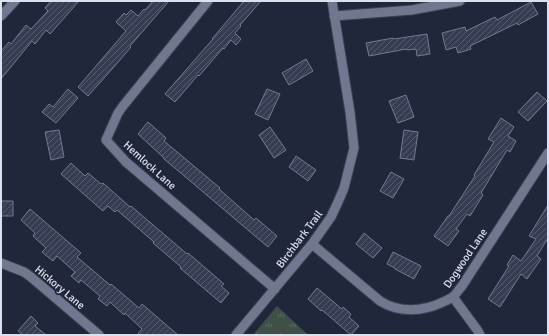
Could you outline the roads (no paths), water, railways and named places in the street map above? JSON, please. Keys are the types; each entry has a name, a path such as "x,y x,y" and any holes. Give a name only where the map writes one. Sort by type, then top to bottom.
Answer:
{"street":[{"path":"1,16 15,1"},
{"name":"Hemlock Lane","path":"208,1 123,106 118,113 106,140 126,162 275,289"},
{"name":"Birchbark Trail","path":"236,335 328,223 344,188 354,148 350,112 332,1"},
{"path":"334,16 412,10 460,1"},
{"name":"Dogwood Lane","path":"312,244 386,305 410,310 440,304 453,297 462,286 548,154"},
{"name":"Hickory Lane","path":"1,263 24,272 31,277 99,335"},
{"path":"453,297 480,335"}]}
